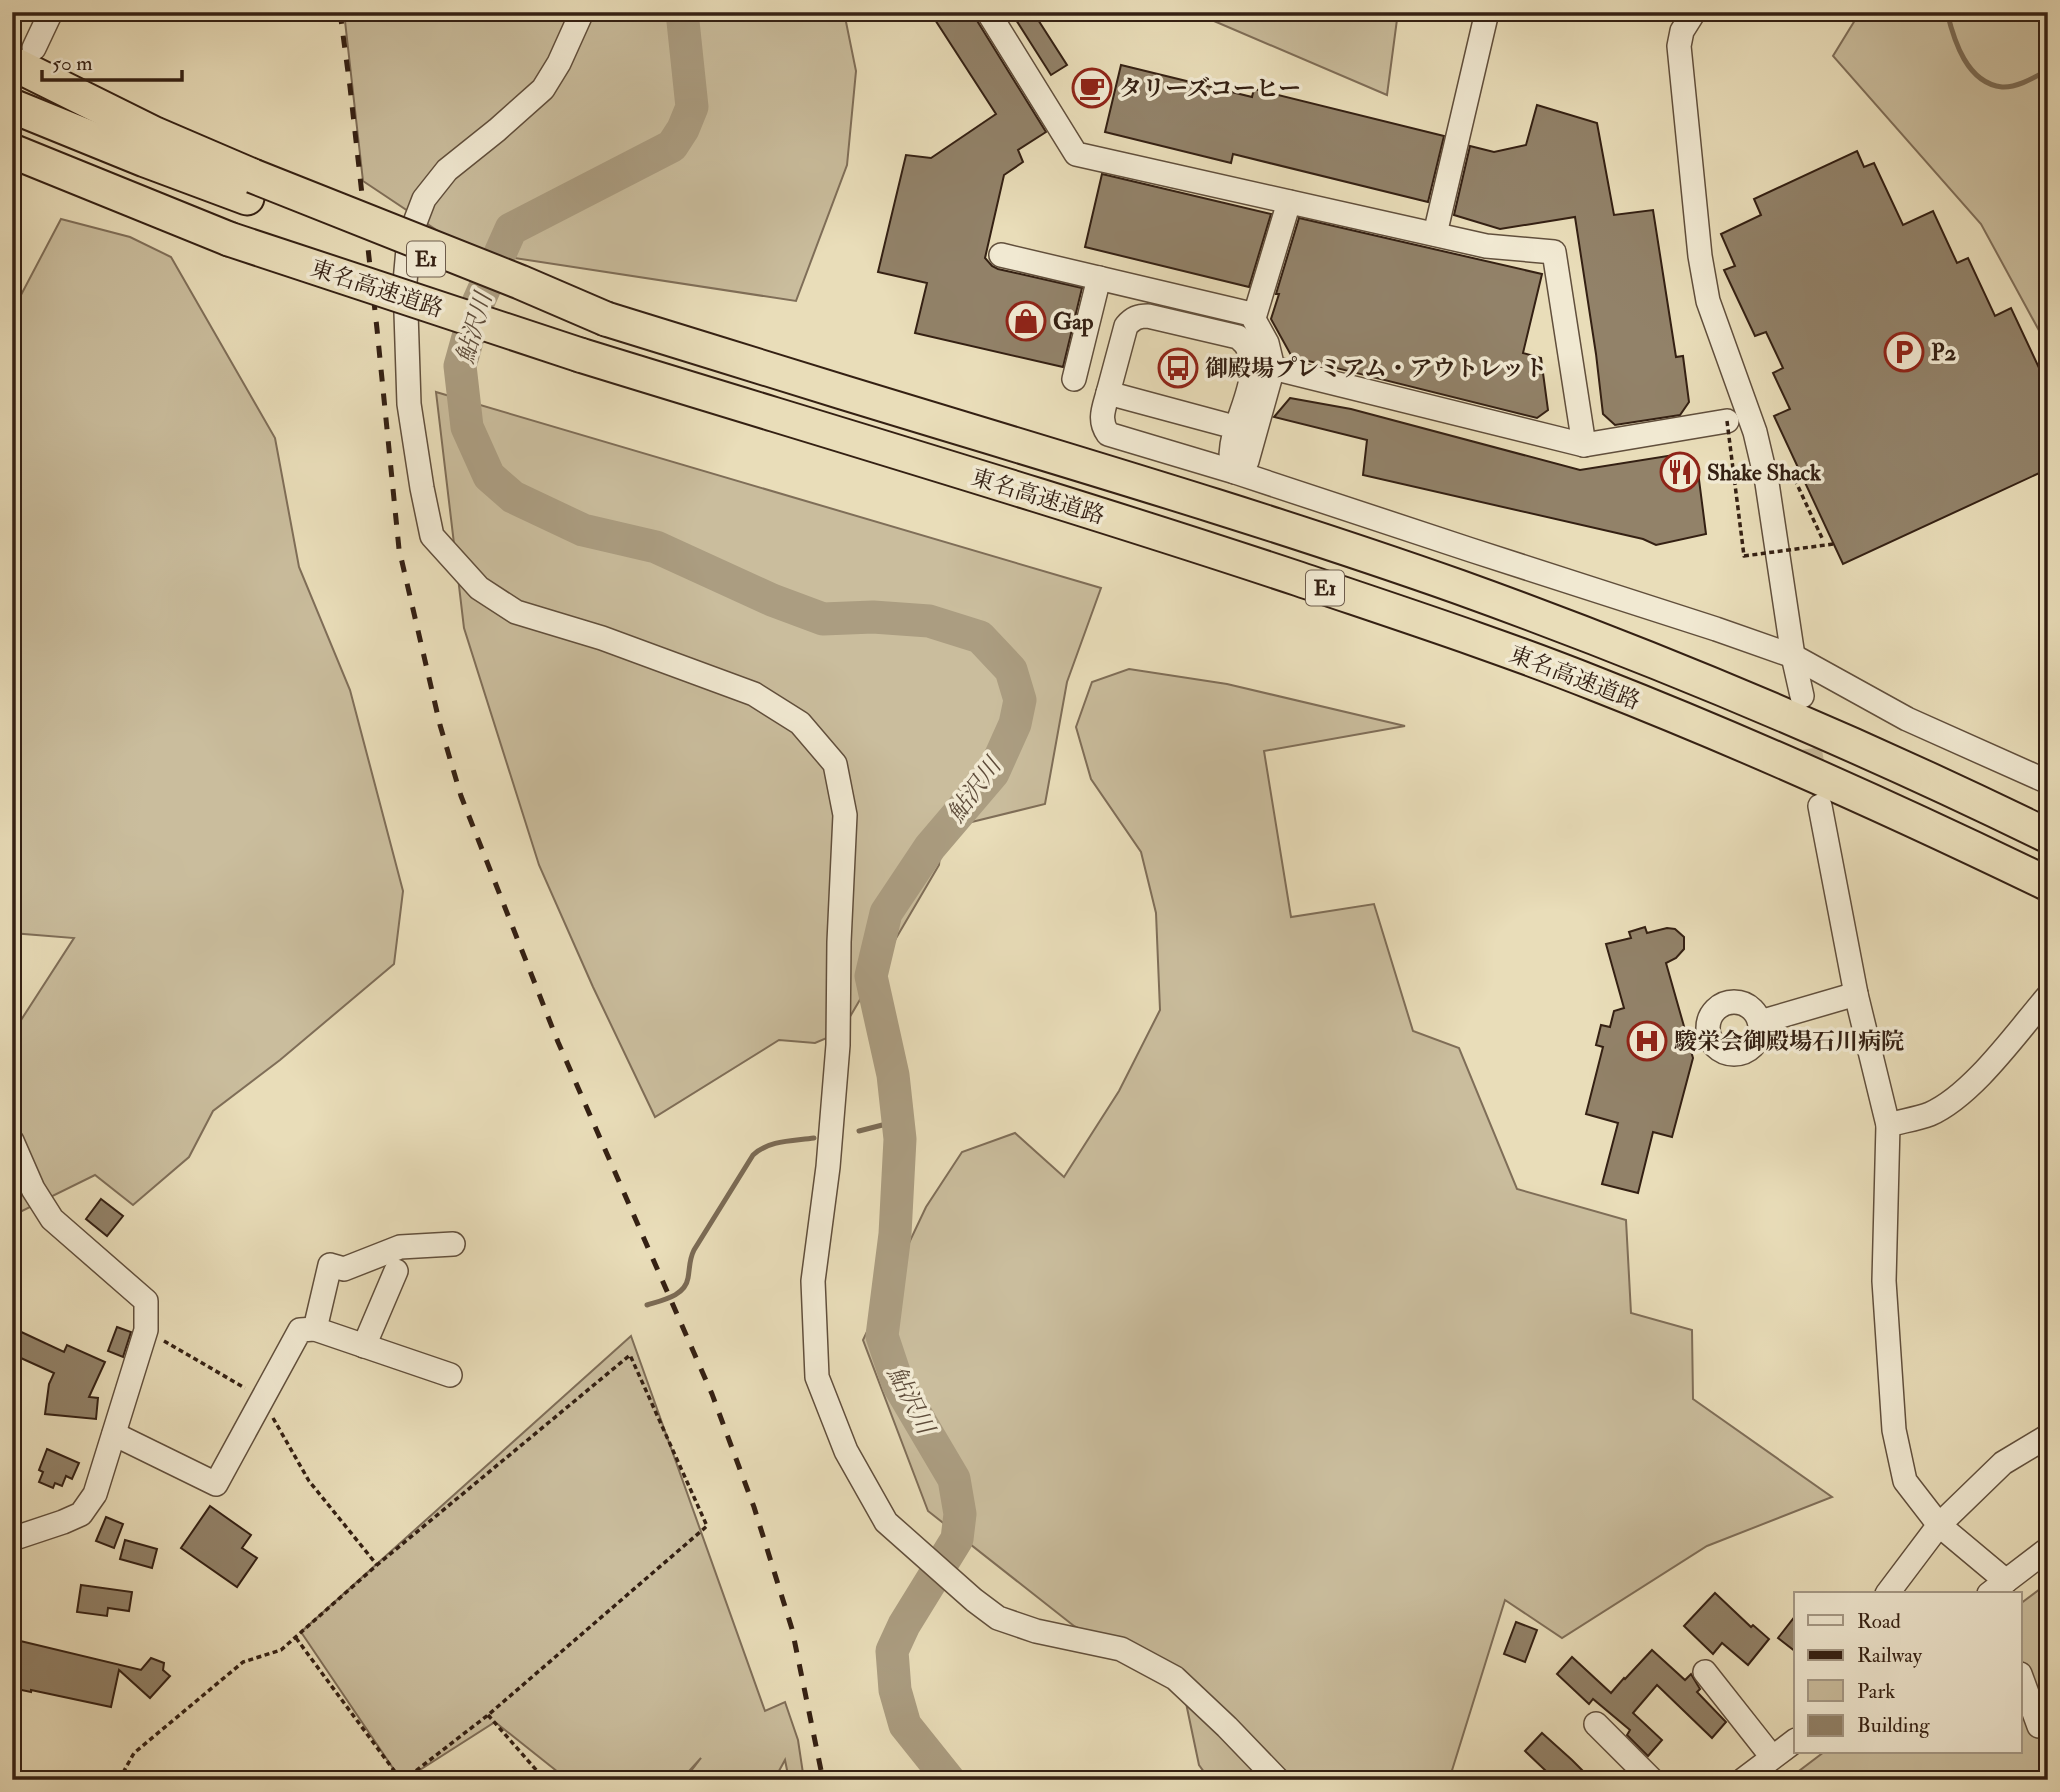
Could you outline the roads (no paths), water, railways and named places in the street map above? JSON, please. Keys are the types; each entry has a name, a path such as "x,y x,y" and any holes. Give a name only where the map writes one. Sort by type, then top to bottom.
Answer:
{"highway":[{"path":"23,56 144,129 250,187"},
{"name":"東名高速道路","path":"12,106 145,160 250,187 606,319 1185,495 1459,587 1758,703 1966,796 2048,836"},
{"name":"東名高速道路","path":"12,151 229,239 580,355 1171,537 1437,625 1746,744 1950,836 2048,884"},
{"path":"12,168 167,214"}],"street":[{"path":"23,56 51,12"},
{"path":"582,12 559,63 542,89 447,170 424,199 409,238 405,282 409,404 432,536 479,587 516,612 602,638 754,694 800,723 835,764 845,815 839,942 838,1045 828,1167 813,1281 817,1377 846,1451 886,1522 974,1600 998,1618 1036,1631 1121,1649 1175,1678 1278,1780"},
{"path":"988,12 1076,154 1486,246 1554,252 1584,444"},
{"path":"1434,234 1487,12"},
{"path":"1694,12 1682,31 1679,46 1700,256 1708,301 1758,445 1767,483 1793,656 1802,696"},
{"path":"1254,318 1289,202"},
{"path":"1001,255 1251,314 1267,342 1272,368 1241,466"},
{"path":"1074,379 1099,278"},
{"path":"1241,466 1230,457 1253,371 1250,350 1245,342 1238,337 1148,316 1139,316 1132,320 1126,326 1101,418 1108,434 1241,466 1471,551 1793,656 1907,719 2048,782"},
{"path":"1272,368 1584,444 1727,421"},
{"path":"1108,393 1238,428"},
{"path":"1820,806 1856,994 1888,1125 1884,1281 1895,1430 1905,1481 1939,1525 1998,1588 2048,1549"},
{"path":"1760,1022 1856,994"},
{"path":"1888,1125 1931,1113 1962,1093 2048,996"},
{"path":"12,1141 33,1189 52,1219 146,1301 146,1330 94,1493 81,1514 12,1539"},
{"path":"315,1329 330,1265 344,1269 400,1247 453,1244"},
{"path":"364,1346 396,1271"},
{"path":"114,1434 216,1484 300,1330 315,1329 450,1375"},
{"path":"1889,1592 1939,1525 2003,1463 2048,1436"},
{"path":"1705,1672 1772,1757"},
{"path":"2022,1681 2035,1727"},
{"path":"1596,1724 1652,1780"},
{"path":"1752,1777 1772,1757 1794,1741"}],"waterway":[{"name":"鮎沢川","path":"682,12 692,107 683,129 672,146 511,229 477,305 460,366 467,427 489,476 513,497 583,530 656,547 772,600 823,619 873,617 929,621 980,637 1011,670 1020,700 1015,724 993,773 930,847 886,913 871,976 893,1075 900,1139 895,1234 882,1336 898,1384 954,1479 960,1514 957,1539 904,1625 892,1651 895,1690 905,1725 949,1780"},
{"path":"1947,12 1964,59 1980,78 1990,84 2014,86 2048,70"},
{"path":"859,1131 898,1121"},
{"path":"647,1305 683,1289 694,1250 753,1155 766,1146 814,1138"}],"tunnel":[{"path":"1805,715 1816,785"}],"railway":[{"path":"340,12 377,329 399,549 440,725 461,796 558,1042 712,1394 754,1507 792,1629 823,1780"}],"place":[{"name":"タリーズコーヒー","path":"1092,88"},
{"name":"Gap","path":"1026,321"},
{"name":"P2","path":"1904,352"},
{"name":"御殿場プレミアム・アウトレット","path":"1178,368"},
{"name":"Shake Shack","path":"1680,472"},
{"name":"駿栄会御殿場石川病院","path":"1647,1041"}]}
